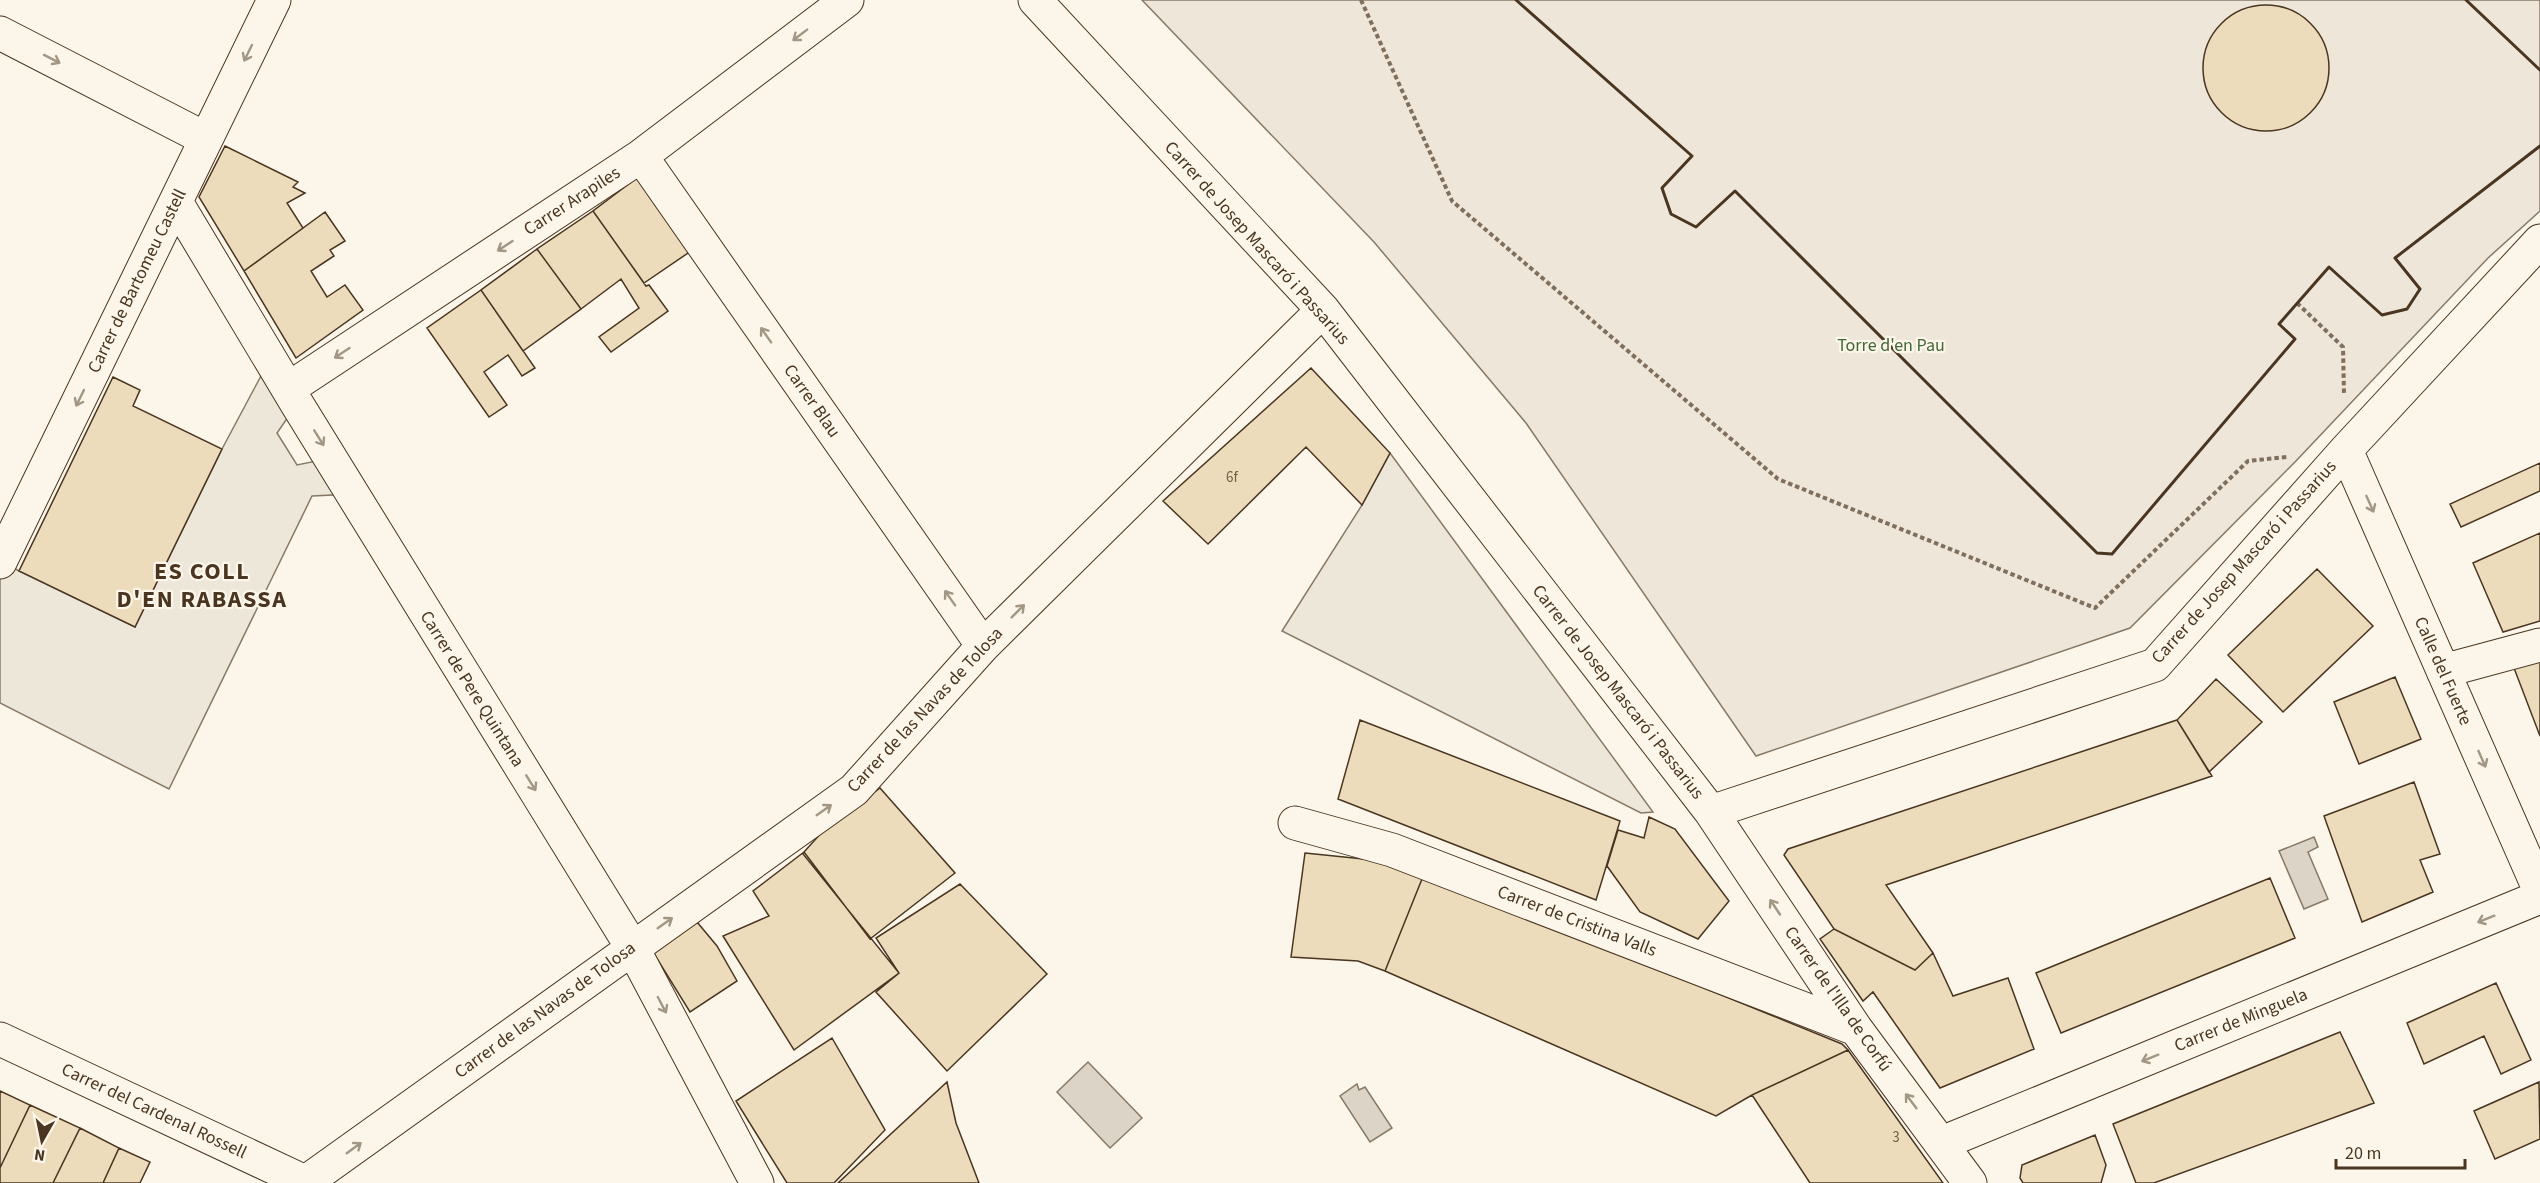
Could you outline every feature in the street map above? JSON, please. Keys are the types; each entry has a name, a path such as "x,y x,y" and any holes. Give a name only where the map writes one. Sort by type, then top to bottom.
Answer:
{"street":[{"name":"Carrer de Bartomeu Castell","path":"3,550 274,0"},
{"name":"Carrer Arapiles","path":"288,388 640,156 847,0"},
{"name":"Carrer de Josep Mascaró i Passarius","path":"1035,0 1323,310 1711,812 2155,665 2346,450 2540,241"},
{"path":"0,33 206,139"},
{"name":"Carrer Blau","path":"640,156 983,646"},
{"name":"Carrer de Pere Quintana","path":"176,202 632,947 757,1183"},
{"name":"Carrer de las Navas de Tolosa","path":"307,1183 632,947 854,790 983,646 1323,310"},
{"name":"Calle del Fuerte","path":"2346,450 2540,891"},
{"path":"2443,671 2540,645"},
{"name":"Carrer de l'Illa de Corfú","path":"1711,812 1856,1029 1970,1183"},
{"name":"Carrer de Cristina Valls","path":"1295,823 1392,850 1856,1029"},
{"name":"Carrer de Minguela","path":"1942,1143 2540,897"},
{"name":"Carrer del Cardenal Rossell","path":"0,1039 307,1183"}],"path":[{"path":"1361,0 1452,201 1778,479 2095,608 2248,461"},
{"path":"2297,303 2343,347"}],"green space":[{"name":"Torre d'en Pau","path":"1142,0 2540,0 2540,211 2488,258 2295,462 2130,628 1756,756 1526,423 1374,242"}],"shaded area":[{"path":"270,359 297,404 277,433 297,465 331,458 353,494 312,496 169,789 0,703 0,562 1,560 135,627 222,449"},
{"path":"1390,453 1653,812 1641,813 1282,631 1362,505"},
{"path":"2314,837 2318,847 2308,852 2328,899 2304,909 2279,851"},
{"path":"1088,1062 1142,1118 1110,1148 1057,1092"},
{"path":"1357,1084 1359,1090 1365,1087 1392,1128 1370,1142 1340,1096"}],"building":[{"path":"2266,5 2290,9 2311,23 2325,44 2329,68 2325,92 2311,113 2290,127 2266,131 2242,127 2221,113 2207,92 2203,68 2207,44 2221,23 2242,9"},
{"path":"225,146 298,182 293,187 305,193 287,203 303,228 244,271 199,197"},
{"path":"638,177 691,251 644,283 593,211"},
{"path":"593,211 646,286 649,285 668,311 611,352 599,337 639,308 621,279 581,309 537,249"},
{"path":"325,212 345,241 330,250 334,256 311,271 327,297 345,285 363,310 296,358 244,271"},
{"path":"537,249 581,309 523,351 481,290"},
{"path":"481,290 535,368 522,376 508,355 484,372 507,405 489,417 427,328"},
{"path":"1311,368 1390,453 1362,505 1306,447 1208,544 1163,501"},
{"path":"113,377 140,390 133,406 222,449 135,627 19,571"},
{"path":"2540,463 2540,491 2461,527 2450,504"},
{"path":"2540,533 2540,621 2503,632 2473,563"},
{"path":"2317,569 2373,626 2283,712 2228,655"},
{"path":"2540,658 2540,736 2514,668"},
{"path":"2395,677 2421,739 2359,764 2334,702"},
{"path":"2216,679 2262,722 2209,772 2177,720"},
{"path":"1360,720 1620,821 1596,900 1338,799"},
{"path":"2177,720 2212,776 1886,885 1933,953 1915,970 1834,929 1784,855 1788,849"},
{"path":"2414,782 2440,854 2420,860 2433,892 2362,922 2324,816"},
{"path":"880,788 955,873 870,939 804,852 823,831"},
{"path":"1649,817 1675,829 1729,901 1698,939 1640,912 1607,866 1618,830 1644,838"},
{"path":"804,852 803,854 899,973 794,1050 723,936 769,916 753,891"},
{"path":"1305,853 1383,861 1424,874 1385,971 1358,961 1291,957"},
{"path":"1424,874 1842,1044 1848,1050 1752,1095 1716,1116 1385,971"},
{"path":"2270,878 2295,938 2061,1033 2036,973"},
{"path":"960,884 1047,974 947,1071 876,992 899,973 876,938"},
{"path":"697,922 717,946 737,981 690,1012 651,949"},
{"path":"1834,929 1915,970 1933,953 1953,996 2008,978 2034,1049 1940,1088 1873,992 1863,1001 1820,939"},
{"path":"2496,983 2531,1060 2501,1074 2484,1036 2424,1064 2407,1023"},
{"path":"2340,1032 2374,1103 2154,1183 2136,1183 2113,1124"},
{"path":"832,1038 885,1130 834,1183 787,1183 736,1101"},
{"path":"1848,1050 1943,1183 1810,1183 1752,1095"},
{"path":"947,1082 956,1123 979,1183 838,1183"},
{"path":"2539,1082 2540,1139 2495,1159 2474,1111"},
{"path":"0,1091 30,1105 0,1168"},
{"path":"30,1105 80,1128 53,1183 0,1183 0,1168"},
{"path":"80,1128 119,1148 103,1183 53,1183"},
{"path":"2095,1135 2106,1165 2101,1183 2023,1183 2020,1178 2022,1165"},
{"path":"119,1148 150,1162 140,1183 103,1183"}],"wall":[{"path":"1516,0 1692,156 1662,188 1671,214 1696,227 1735,191 2097,553 2112,554 2295,339 2279,324 2329,267 2382,315 2407,309 2420,289 2395,258 2540,146"},
{"path":"2466,0 2540,70"}],"district":[{"name":"ES COLL D'EN RABASSA","path":"202,585"}]}
